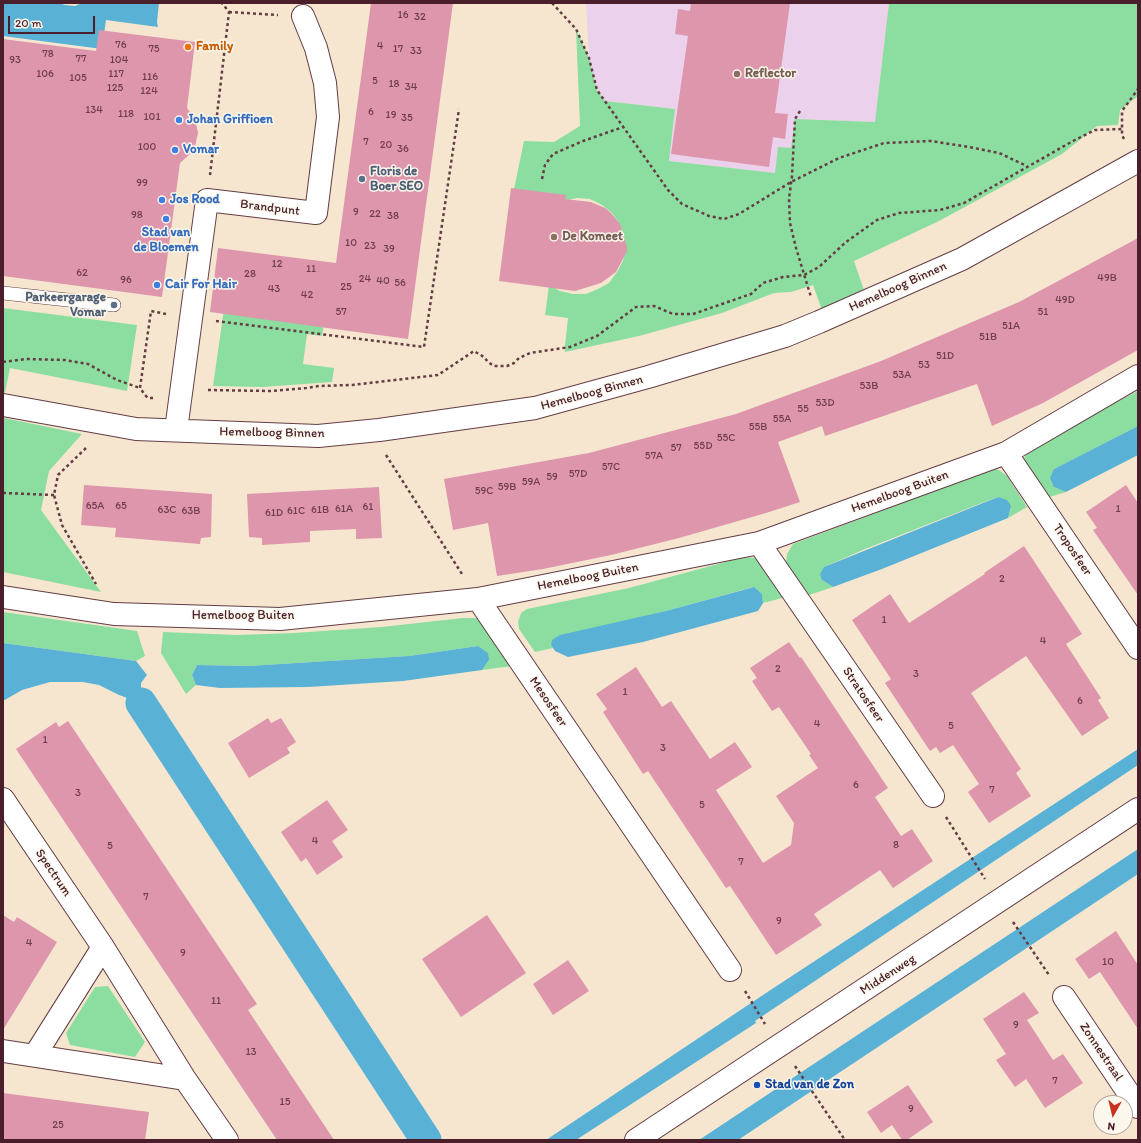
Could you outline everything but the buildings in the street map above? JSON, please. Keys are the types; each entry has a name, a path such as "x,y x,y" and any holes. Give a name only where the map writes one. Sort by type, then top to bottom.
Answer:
{"street":[{"name":"Brandpunt","path":"207,200 316,213 328,117 326,83 316,48 303,16"},
{"name":"Hemelboog Binnen","path":"3,405 136,429 318,436 371,431 535,408 648,377 785,336 820,322 962,259 1137,163"},
{"path":"176,430 207,200"},
{"name":"Hemelboog Buiten","path":"3,597 114,614 280,619 478,599 759,543 1006,453 1138,376"},
{"name":"Troposfeer","path":"1006,453 1138,648"},
{"name":"Stratosfeer","path":"759,543 933,796"},
{"name":"Mesosfeer","path":"478,599 736,978"},
{"name":"Spectrum","path":"3,799 103,947 185,1079 227,1140"},
{"name":"Middenweg","path":"636,1140 1138,809"},
{"path":"35,1056 103,947"},
{"name":"Zonnestraal","path":"1064,997 1138,1107"},
{"path":"3,1051 185,1079"}],"lane":[{"path":"3,293 114,305"}],"path":[{"path":"207,200 229,12 222,3"},
{"path":"552,3 576,28 589,58 597,90 668,190 682,204 709,216 724,219 740,214 791,182 839,158 884,144 931,141 999,153 1028,166"},
{"path":"229,12 303,16"},
{"path":"182,388 270,392 319,386 352,385 438,375 474,351 494,366 507,366 514,363 518,358 530,354 570,347 597,336 636,307 654,306 673,314 693,314 752,294 763,283 783,277 804,275 819,267 846,242 877,220 899,213 940,210 964,203 1095,130 1122,129 1122,111 1138,89"},
{"path":"3,362 26,359 65,360 88,364 117,380 140,388 151,311 191,318 424,347 459,109"},
{"path":"800,111 795,119 789,199 790,223 804,275 820,322"},
{"path":"542,179 545,165 553,154 623,127"},
{"path":"110,424 58,475 54,495 62,525 114,614"},
{"path":"371,431 478,599"},
{"path":"3,493 54,495"},
{"path":"933,796 981,873"},
{"path":"1011,919 1035,955"},
{"path":"736,978 766,1025"},
{"path":"794,1065 845,1140"}],"shaded area":[{"name":"Reflector","path":"586,3 889,3 875,122 795,119 791,148 775,173 669,161 675,109 605,101 597,90 589,58"}],"green space":[{"path":"889,3 1138,3 1138,96 1120,110 1118,125 1097,126 1062,154 939,221 854,261 866,296 823,313 813,285 791,292 774,293 722,313 639,336 565,352 568,318 545,315 549,285 560,291 573,294 586,294 609,283 623,261 625,248 624,235 619,223 612,213 602,205 590,199 577,198 562,201 514,189 524,141 554,142 580,126 576,29 589,58 597,90 605,101 675,109 669,161 775,173 778,147 791,148 795,119 875,122"},
{"path":"3,308 137,325 127,391 10,368 5,393 3,392"},
{"path":"224,309 324,323 322,336 307,334 303,364 334,368 332,382 262,387 213,386"},
{"path":"1138,391 1138,426 1054,469 1054,487 1066,492 1043,499 1026,471 1024,458 1031,447"},
{"path":"4,418 82,434 49,471 41,510 101,592 3,572"},
{"path":"991,468 999,470 1007,476 1027,507 1008,518 1011,508 997,497 865,549 824,567 822,580 833,587 809,595 786,563 787,554 793,544"},
{"path":"744,557 756,558 765,561 786,597 763,603 762,594 753,587 551,645 553,648 535,652 519,629 518,622 521,613 527,609 629,588"},
{"path":"3,612 137,631 145,656 136,661 3,643"},
{"path":"463,618 481,618 513,666 482,670 489,660 478,646 409,656 249,666 197,665 192,675 196,685 186,694 161,653 163,632 237,635 294,633 382,627"},
{"path":"108,986 145,1042 135,1057 70,1045 66,1033 95,987"}],"water":[{"path":"3,3 59,3 75,6 82,3 159,3 157,22 158,27 106,20 102,49 3,36"},
{"path":"1138,426 1138,455 1066,492 1054,487 1050,478 1054,469"},
{"path":"998,497 1007,500 1010,504 1011,507 1008,518 882,569 833,587 822,580 820,574 824,567"},
{"path":"754,587 762,594 763,603 758,611 643,642 568,657 555,651 551,645 552,640 560,635 666,611"},
{"path":"3,643 136,661 147,675 141,683 141,703 119,695 99,685 83,682 50,682 22,690 3,701"},
{"path":"478,646 488,653 489,660 482,670 403,681 308,687 220,688 196,685 192,675 197,665 249,666 409,656"},
{"path":"1138,749 1138,765 755,1021 756,1023 576,1140 546,1140 769,991"},
{"path":"1138,849 1138,874 738,1140 699,1140"}],"waterway":[{"path":"141,703 426,1140"}],"place":[{"name":"Family","path":"188,47"},
{"name":"Reflector","path":"737,74"},
{"name":"Johan Griffioen","path":"179,120"},
{"name":"Vomar","path":"175,150"},
{"name":"Floris de Boer SEO","path":"362,179"},
{"name":"Jos Rood","path":"162,200"},
{"name":"Stad van de Bloemen","path":"166,219"},
{"name":"De Komeet","path":"554,237"},
{"name":"Cair For Hair","path":"157,285"},
{"name":"Parkeergarage Vomar","path":"114,305"},
{"name":"Stad van de Zon","path":"757,1085"}]}
